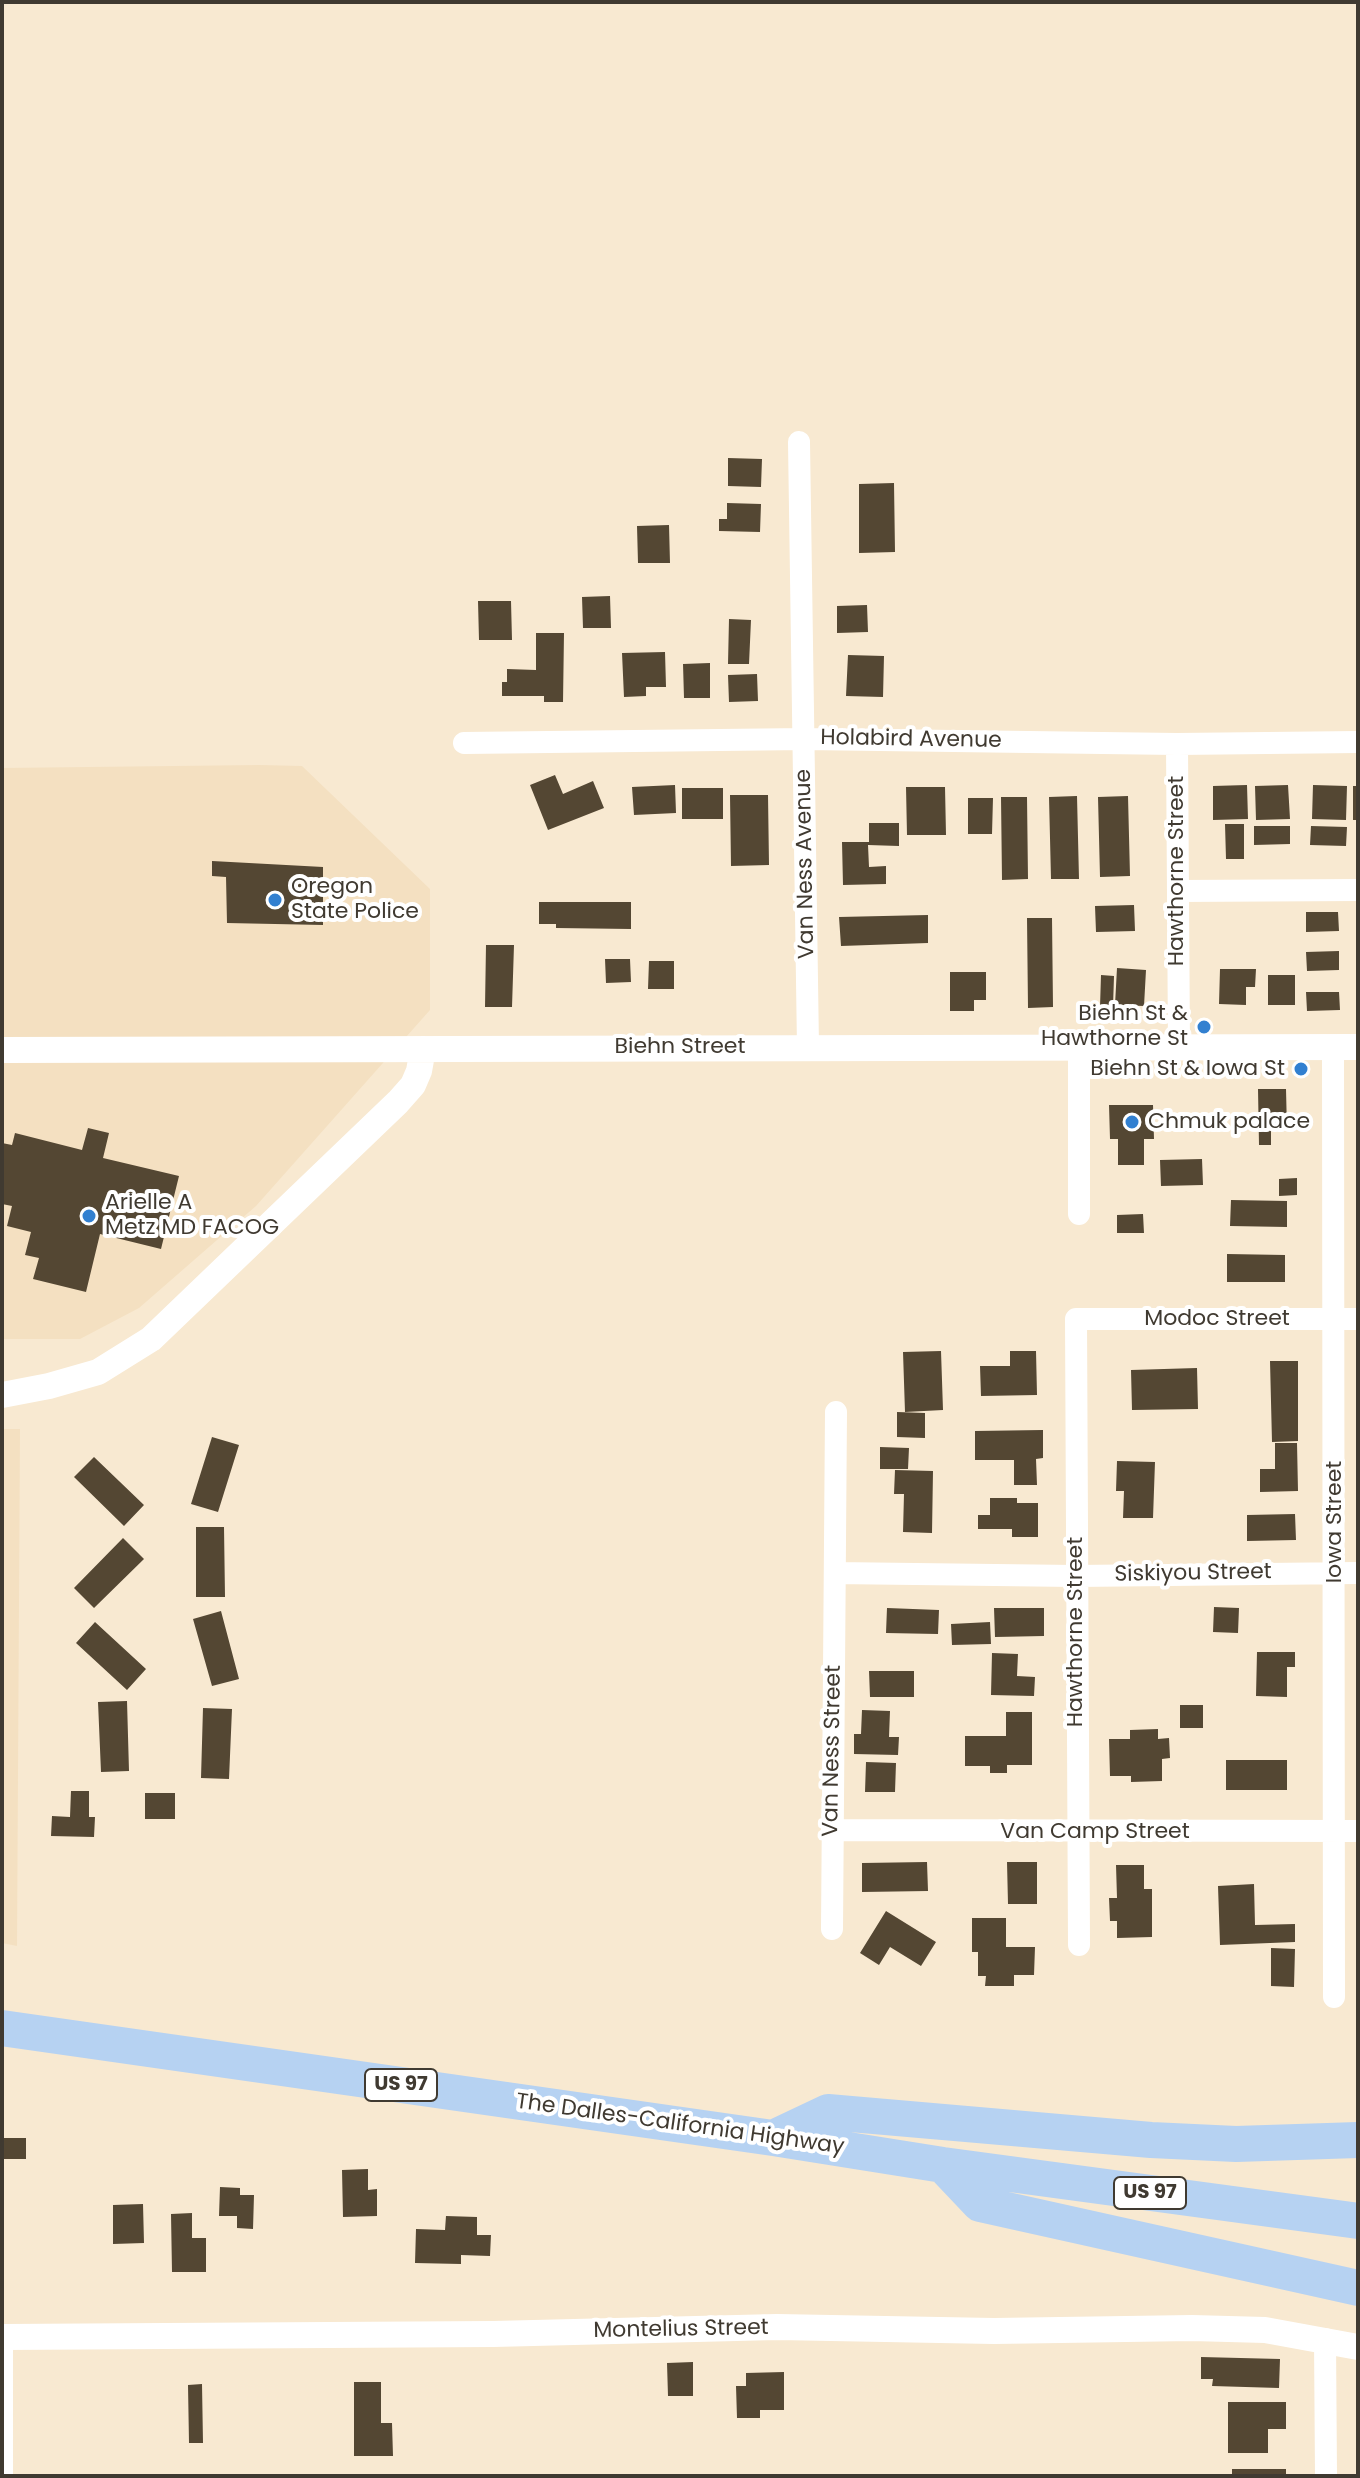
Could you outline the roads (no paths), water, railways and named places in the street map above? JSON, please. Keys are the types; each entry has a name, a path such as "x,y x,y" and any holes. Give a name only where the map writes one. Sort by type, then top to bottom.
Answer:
{"highway":[{"name":"The Dalles-California Highway","path":"2,2028 943,2165 1358,2221"},
{"path":"773,2138 828,2112 1165,2141 1236,2144 1358,2140"},
{"path":"943,2165 980,2204 1358,2288"}],"street":[{"name":"Van Ness Avenue","path":"799,442 808,1047"},
{"name":"Holabird Avenue","path":"464,743 805,739 1177,744 1358,742"},
{"name":"Hawthorne Street","path":"1177,744 1179,1047"},
{"path":"1178,891 1358,890"},
{"path":"1079,1047 1079,1214"},
{"name":"Biehn Street","path":"2,1050 1345,1047"},
{"name":"Iowa Street","path":"1334,1997 1333,1831 1347,1573 1333,1320 1345,1047"},
{"path":"2,1395 98,1372 151,1339 398,1102 413,1085 423,1049"},
{"name":"Hawthorne Street","path":"1076,1319 1079,1945"},
{"name":"Modoc Street","path":"1076,1319 1358,1319"},
{"path":"835,1573 836,1412"},
{"name":"Siskiyou Street","path":"835,1573 1075,1576 1347,1573"},
{"name":"Van Ness Street","path":"832,1929 835,1573"},
{"name":"Van Camp Street","path":"832,1830 1358,1831"},
{"name":"Montelius Street","path":"2,2336 493,2334 777,2327 994,2331 1192,2328 1265,2330 1358,2347"},
{"path":"2,2336 2,2476"},
{"path":"1325,2339 1326,2476"}],"place":[{"name":"Oregon State Police","path":"275,900"},
{"name":"Biehn St & Hawthorne St","path":"1204,1027"},
{"name":"Biehn St & Iowa St","path":"1301,1069"},
{"name":"Chmuk palace","path":"1132,1122"},
{"name":"Arielle A Metz MD FACOG","path":"89,1216"}]}
